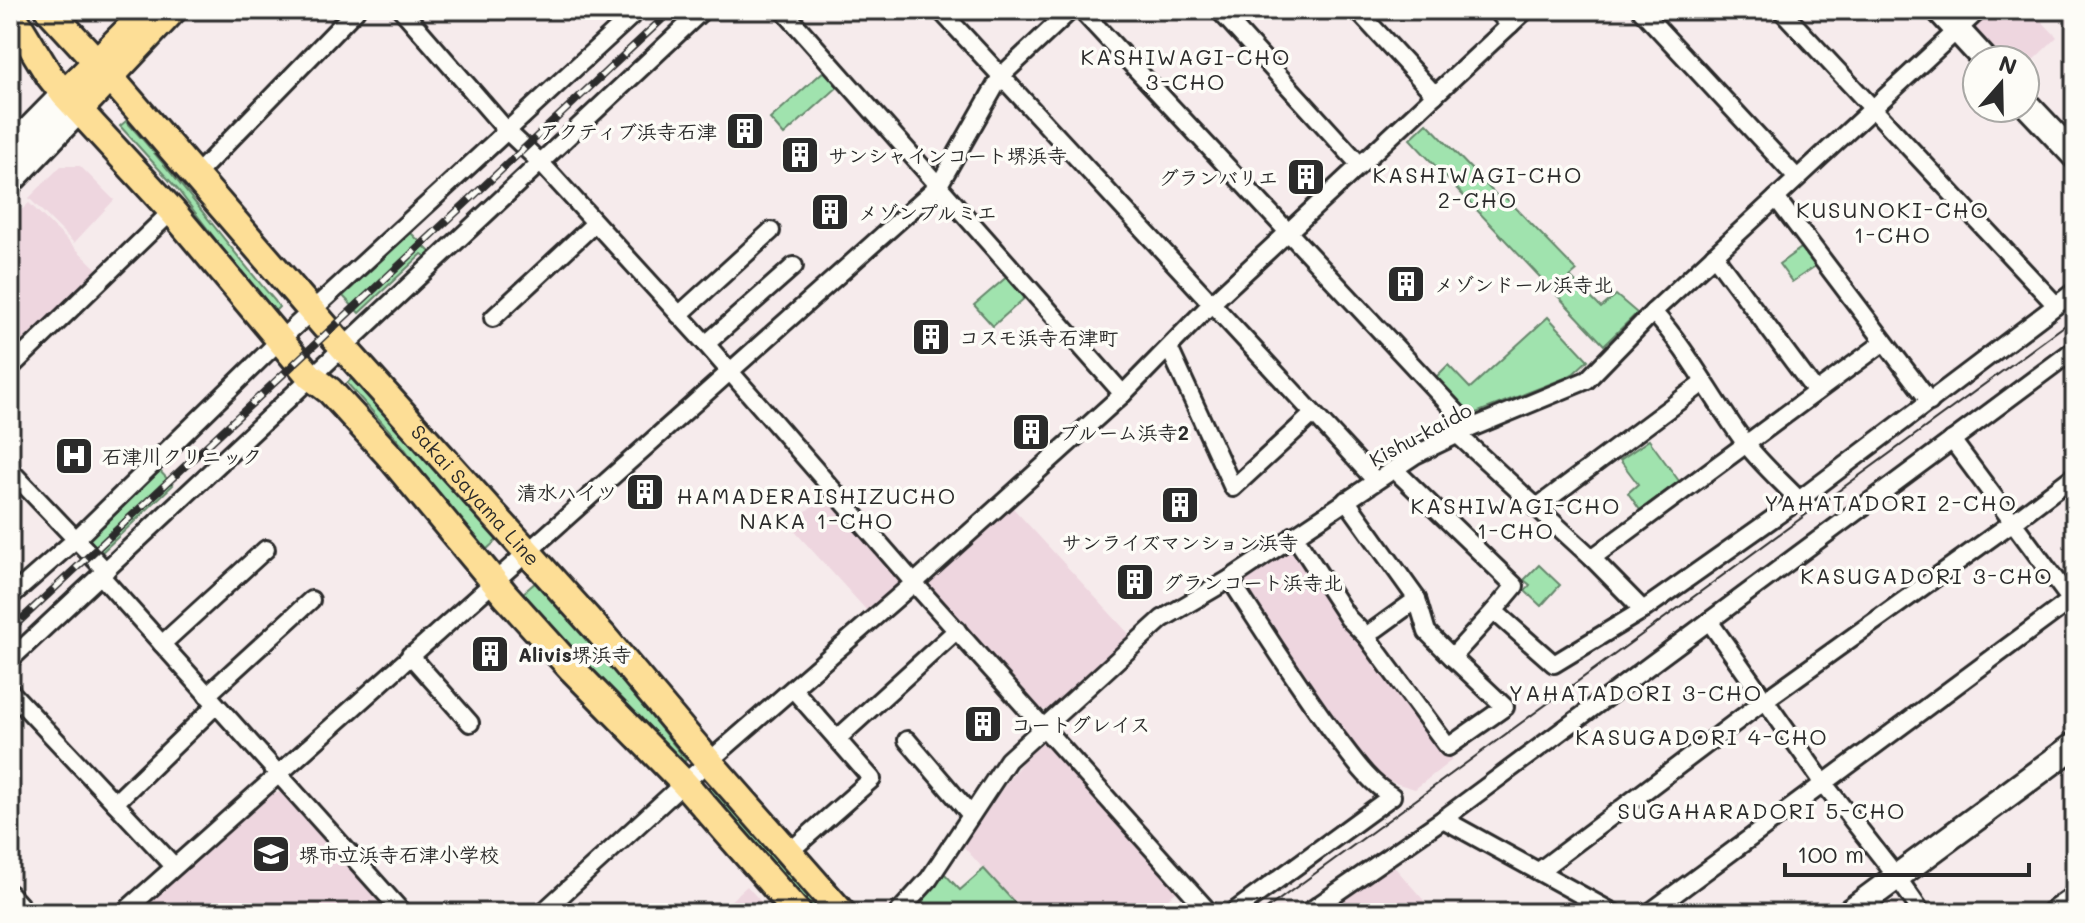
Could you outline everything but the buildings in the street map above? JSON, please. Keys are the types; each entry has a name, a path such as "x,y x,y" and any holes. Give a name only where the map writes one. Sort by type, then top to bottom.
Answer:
{"main road":[{"name":"Sakai Sayama Line","path":"49,10 342,346 602,635 842,913"},
{"path":"104,70 149,10"},
{"path":"10,47 64,93 104,70 173,10"},
{"name":"Sakai Sayama Line","path":"10,11 64,93 172,211 310,376 330,391 388,454 493,581 572,669 684,783 798,913"}],"street":[{"path":"195,176 356,10"},
{"path":"402,10 508,132 540,162 706,344 914,583 1210,913"},
{"path":"10,597 75,540 280,340 638,10"},
{"path":"10,660 703,10"},
{"path":"783,10 1123,394"},
{"path":"940,10 1375,480"},
{"path":"123,913 939,185 1001,76 1071,10"},
{"path":"1081,10 1536,508 1592,558 1643,610"},
{"path":"1219,10 1360,165"},
{"path":"1357,10 1435,95"},
{"path":"1496,10 1510,25"},
{"path":"542,913 1123,394 1211,304 1526,10"},
{"path":"1641,10 1796,177"},
{"path":"1781,10 2055,304"},
{"path":"1939,10 1970,44"},
{"name":"Kishu-kaido","path":"898,913 929,879 1008,760 1162,619 1230,579 1394,469 1464,431 1587,380 1653,312 1796,177 1979,10"},
{"path":"10,149 64,93"},
{"path":"10,182 64,93"},
{"path":"2041,118 2072,148"},
{"path":"1776,198 1930,402"},
{"path":"10,368 172,211"},
{"path":"493,318 595,223"},
{"path":"679,315 771,231"},
{"path":"1714,255 1816,392"},
{"path":"706,344 794,266"},
{"path":"1494,611 1554,664 1643,610 1799,500 2075,291"},
{"path":"1653,312 1676,337 1703,383 1746,444 1799,500"},
{"path":"1592,558 1884,342"},
{"path":"1169,348 1233,488 1313,414"},
{"path":"1307,913 1443,819 2075,349"},
{"path":"1536,508 1703,383"},
{"path":"1649,913 2073,601 1952,440"},
{"path":"1394,469 1515,586 1452,657"},
{"path":"10,470 403,913"},
{"path":"1539,871 1765,700 2075,475"},
{"path":"1294,535 1348,618 1366,636 1448,747 1505,707 1427,632 1417,599 1346,500"},
{"path":"162,644 266,549"},
{"path":"1230,579 1339,740 1379,789 1392,796 1232,913"},
{"path":"1366,636 1417,599"},
{"path":"115,803 311,600"},
{"path":"1709,621 1825,785 1922,913"},
{"path":"837,739 957,630"},
{"path":"410,655 470,723"},
{"path":"788,853 872,779 793,689"},
{"path":"13,699 174,866"},
{"path":"907,740 971,815"},
{"path":"1848,913 2075,745"},
{"path":"1443,819 1614,913"},
{"path":"10,894 27,913"},
{"path":"2048,913 2075,894"}],"shaded area":[{"path":"1993,10 2031,10 2057,37 2041,52 2041,44 1990,44 1975,28"},
{"path":"61,166 80,166 114,200 74,243 29,198"},
{"path":"29,203 102,274 10,358 10,221"},
{"path":"825,494 901,577 899,586 869,613 790,526"},
{"path":"1012,507 1130,635 1053,709 1041,710 930,590 931,578"},
{"path":"1289,548 1299,551 1452,760 1415,789 1381,779 1369,766 1244,588 1247,576"},
{"path":"1045,740 1179,890 1148,913 1023,913 963,846 1027,756"},
{"name":"堺市立浜寺石津小学校","path":"284,792 391,913 136,913 269,794"},
{"path":"1390,862 1435,913 1318,913"},
{"path":"747,886 771,913 717,913"}],"green space":[{"path":"825,70 839,86 784,135 770,119"},
{"path":"126,121 275,301 279,307 272,314 178,190 120,126"},
{"path":"1427,123 1497,196 1507,199 1577,271 1570,277 1601,308 1616,295 1637,313 1604,345 1410,139"},
{"path":"411,233 432,254 428,258 422,254 359,313 343,296"},
{"path":"1804,246 1817,265 1792,282 1779,264"},
{"path":"1009,275 1027,296 993,326 974,305"},
{"path":"1548,317 1588,360 1565,378 1476,413 1467,410 1435,378 1448,365 1470,388"},
{"path":"354,376 499,538 485,551 453,516 403,446 347,383"},
{"path":"1649,440 1679,481 1640,510 1628,493 1638,484 1620,460"},
{"path":"158,469 173,485 101,553 89,541 90,533"},
{"path":"1539,565 1560,585 1541,606 1525,591 1530,585 1524,580"},
{"path":"536,582 587,637 683,756 684,762 680,762 581,661 523,593"},
{"path":"710,787 714,787 825,913 814,913 708,793"},
{"path":"984,869 1024,913 933,913 922,901 943,872 960,890"}],"tram line":[{"path":"1261,913 2075,318"}],"railway":[{"path":"10,630 672,10"}],"place":[{"name":"アクティブ浜寺石津","path":"745,131"},
{"name":"サンシャインコート堺浜寺","path":"800,155"},
{"name":"グランバリエ","path":"1306,177"},
{"name":"メゾンプルミエ","path":"830,212"},
{"name":"メゾンドール浜寺北","path":"1406,284"},
{"name":"コスモ浜寺石津町","path":"931,337"},
{"name":"ブルーム浜寺2","path":"1031,432"},
{"name":"石津川クリニック","path":"74,456"},
{"name":"清水ハイツ","path":"645,492"},
{"name":"サンライズマンション浜寺","path":"1180,505"},
{"name":"グランコート浜寺北","path":"1135,582"},
{"name":"Alivis堺浜寺","path":"490,654"},
{"name":"コートグレイス","path":"983,724"},
{"name":"堺市立浜寺石津小学校","path":"271,854"}],"district":[{"name":"KASHIWAGI-CHO 3-CHO","path":"1186,68"},
{"name":"KASHIWAGI-CHO 2-CHO","path":"1478,186"},
{"name":"KUSUNOKI-CHO 1-CHO","path":"1893,222"},
{"name":"YAHATADORI 2-CHO","path":"1891,502"},
{"name":"HAMADERAISHIZUCHO NAKA 1-CHO","path":"817,508"},
{"name":"KASHIWAGI-CHO 1-CHO","path":"1516,518"},
{"name":"KASUGADORI 3-CHO","path":"1927,575"},
{"name":"YAHATADORI 3-CHO","path":"1636,692"},
{"name":"KASUGADORI 4-CHO","path":"1702,736"},
{"name":"SUGAHARADORI 5-CHO","path":"1762,810"}]}
